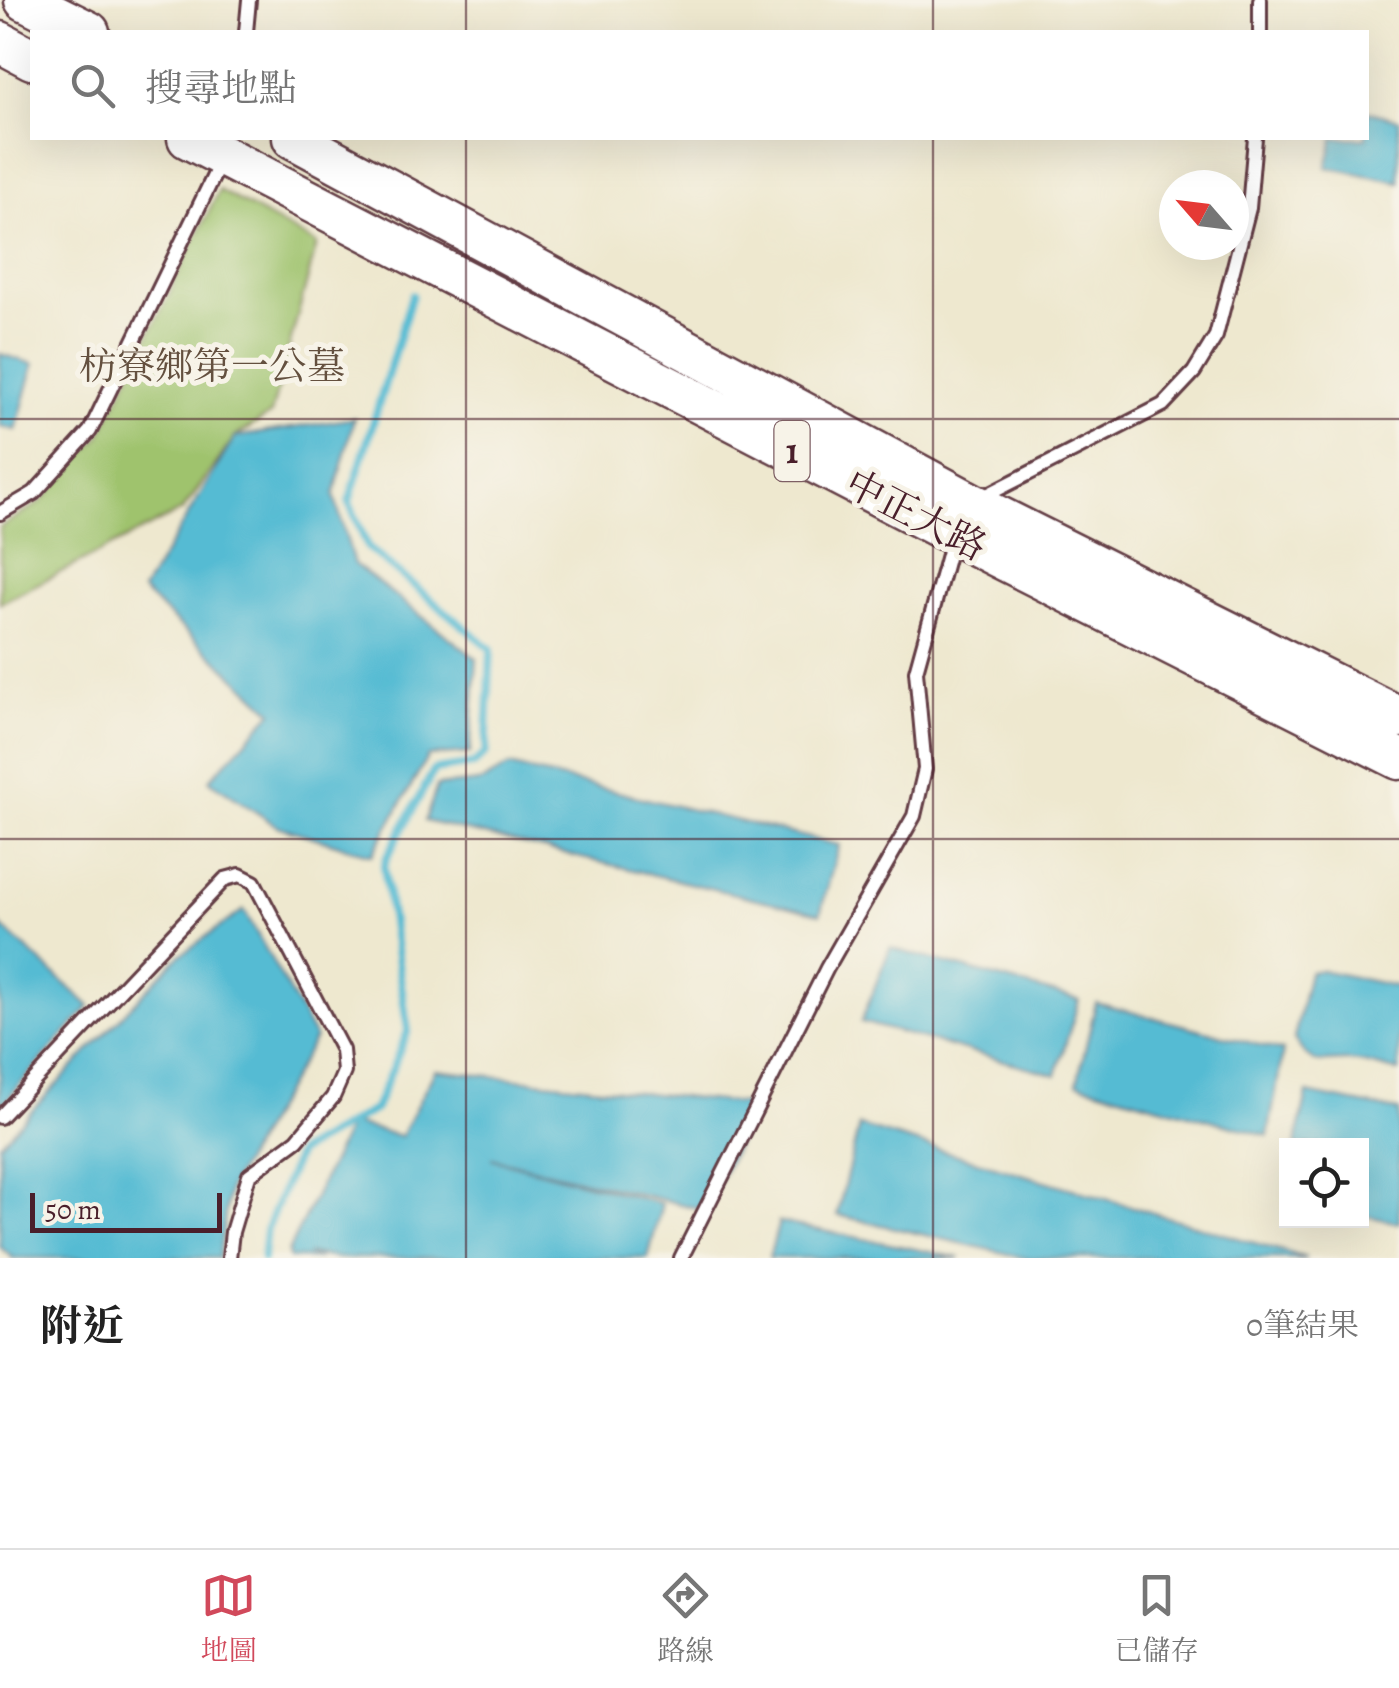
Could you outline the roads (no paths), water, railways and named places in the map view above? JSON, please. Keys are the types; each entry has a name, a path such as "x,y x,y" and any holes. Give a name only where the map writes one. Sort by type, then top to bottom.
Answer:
{"main road":[{"path":"25,0 85,30"},
{"path":"0,42 30,58"},
{"name":"中正大路","path":"297,140 962,519 1399,759"},
{"name":"中正大路","path":"213,144 962,519 1399,717"}],"lane":[{"path":"246,30 249,0"},
{"path":"1260,0 1260,30"},
{"path":"681,1258 827,968 914,816 925,769 916,671 962,519 1163,405 1194,372 1216,336 1249,208 1255,140"},
{"name":"中正大路","path":"0,513 34,492 90,431 213,144"},
{"path":"0,1117 225,879 240,875 254,882 342,1050 344,1072 333,1096 298,1140 248,1176 232,1232 230,1258"}],"water":[{"path":"1369,112 1399,120 1399,182 1327,167 1334,140 1369,140"},
{"path":"0,354 34,364 16,430 0,426"},
{"path":"354,418 334,495 354,564 477,659 470,753 428,756 372,855 277,826 209,780 273,712 142,591 235,437"},
{"path":"509,766 839,845 820,914 425,821 437,786 481,782"},
{"path":"244,910 315,1038 229,1188 219,1258 13,1258 0,1247 0,1144 179,956"},
{"path":"0,925 90,1006 0,1107"},
{"path":"890,948 1079,1000 1056,1075 861,1022"},
{"path":"1321,970 1399,987 1399,1072 1355,1061 1317,1062 1301,1049 1294,1039 1309,972"},
{"path":"1096,1003 1283,1051 1268,1136 1077,1083"},
{"path":"435,1070 756,1105 705,1210 491,1158 662,1204 648,1258 340,1258 307,1254 319,1258 289,1258 288,1252 350,1123 401,1136"},
{"path":"1307,1093 1399,1111 1399,1223 1369,1217 1369,1138 1297,1138"},
{"path":"859,1126 1306,1258 1026,1258 837,1215"},
{"path":"779,1222 960,1258 769,1258"}],"waterway":[{"path":"263,1258 266,1230 298,1153 375,1109 408,1031 384,868 386,859 434,770 474,764 486,753 491,649 368,548 349,502 412,295"}],"park label":[{"name":"枋寮鄉第一公墓","path":"212,366"}]}
